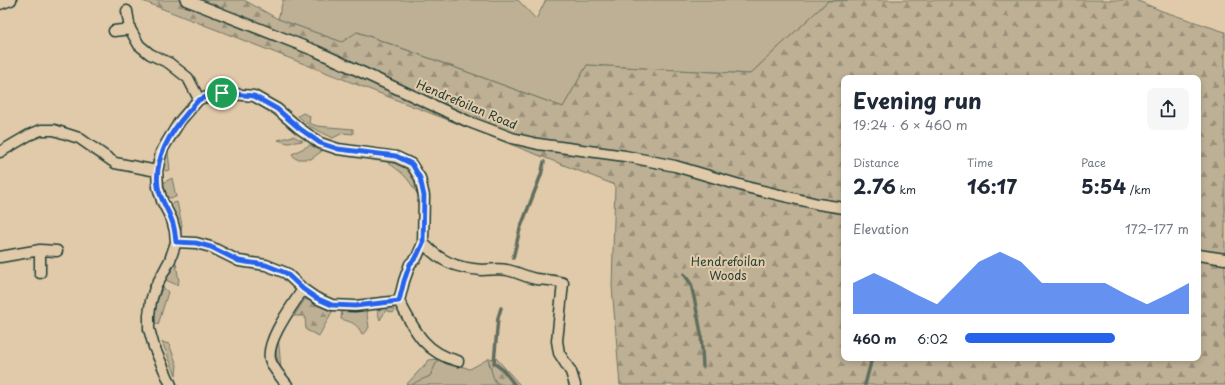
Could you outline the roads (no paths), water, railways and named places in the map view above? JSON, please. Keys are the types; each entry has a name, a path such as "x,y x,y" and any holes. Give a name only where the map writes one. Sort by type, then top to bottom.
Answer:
{"street":[{"path":"0,4 11,0"},
{"name":"Hendrefoilan Road","path":"186,0 316,51 467,121 512,138 538,144 625,156 675,166 750,188 818,204 841,208"},
{"path":"127,11 130,29 139,45 150,54 169,62 188,78 199,99"},
{"path":"114,31 130,29"},
{"path":"171,385 154,347 149,328 151,301 155,288 170,260 176,242 172,220 162,200 158,187 157,171 161,152 180,121 199,99 222,93 254,96 277,109 299,128 320,143 338,149 396,156 412,164 420,178 424,196 423,243 417,256 410,264 399,301 420,337 430,348 450,362"},
{"path":"0,152 35,132 41,130 54,130 65,132 79,138 115,163 157,171"},
{"path":"176,242 196,243 211,247 239,261 266,265 286,273 303,289 316,298 332,305 355,306 399,301"},
{"path":"423,243 432,252 453,265 481,270 506,270 536,279 554,280 563,283 557,341 559,353 571,372 574,385"},
{"path":"0,257 40,250 57,251"},
{"path":"40,250 40,273"},
{"path":"1201,255 1225,259"},
{"path":"287,385 276,371 270,359 270,348 274,336 303,289"}],"waterway":[{"path":"513,258 520,229 541,175 544,162"},
{"path":"684,274 691,284 695,302 701,333 703,367"},
{"path":"501,308 498,318 494,363 503,370 515,385"},
{"path":"865,385 871,361"}],"park label":[{"name":"Hendrefoilan Woods","path":"728,268"}]}
